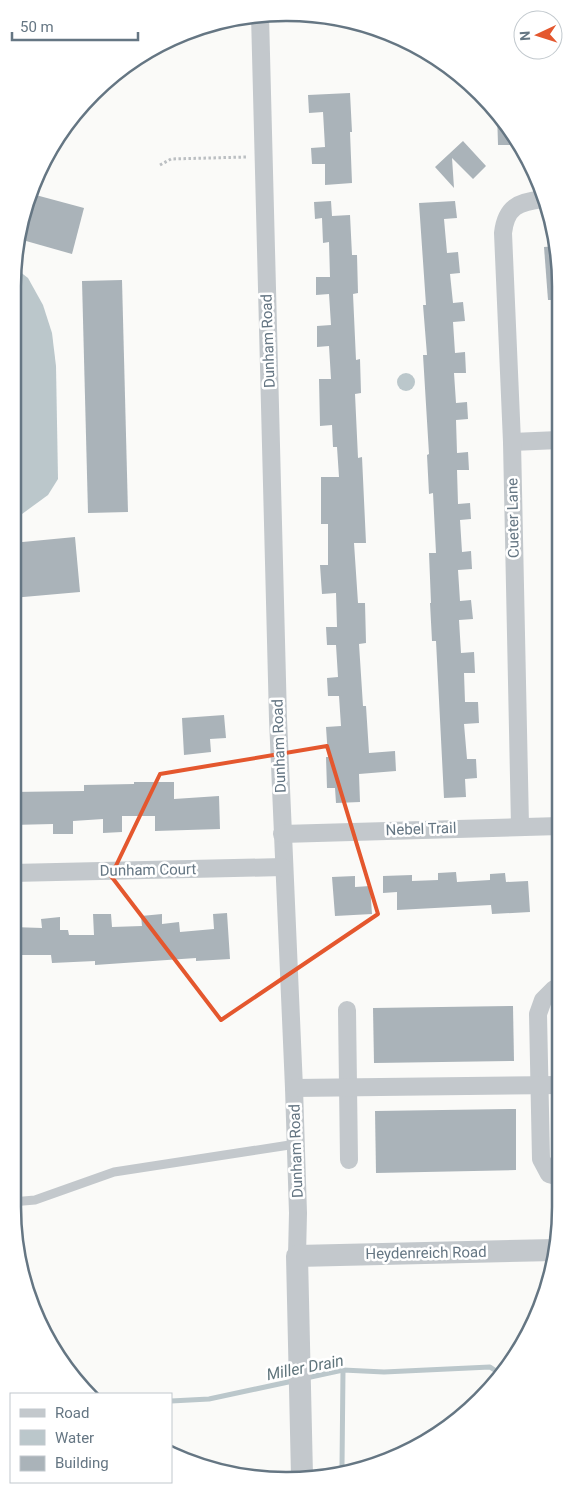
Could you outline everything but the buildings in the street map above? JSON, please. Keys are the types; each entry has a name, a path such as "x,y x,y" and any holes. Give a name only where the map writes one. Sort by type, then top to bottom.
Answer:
{"street":[{"name":"Dunham Road","path":"260,23 283,867 298,1213 297,1256 302,1471"},
{"name":"Cueter Lane","path":"520,826 512,442 503,233 504,221 509,212 521,202 538,200"},
{"path":"512,442 552,440"},
{"name":"Nebel Trail","path":"282,834 552,826"},
{"name":"Dunham Court","path":"21,873 283,867"},
{"path":"552,991 543,1000 538,1014 541,1159 549,1174 552,1175"},
{"path":"347,1010 348,1160"},
{"path":"294,1088 552,1085"},
{"name":"Heydenreich Road","path":"297,1256 548,1250"}],"lane":[{"path":"21,1201 35,1200 114,1172 296,1144"}],"path":[{"path":"160,165 171,159 263,156"}],"highlighted area":[{"path":"327,746 378,914 221,1020 111,876 160,774"}],"water":[{"path":"22,273 28,278 43,305 52,333 56,366 58,479 48,495 22,514"},
{"path":"402,373 410,373 415,378 413,389 402,391 397,386 397,378"}],"waterway":[{"name":"Miller Drain","path":"306,1378 343,1370 384,1372 490,1367 495,1370"},
{"path":"342,1466 343,1370"},
{"name":"Miller Drain","path":"172,1401 209,1399 293,1381"}]}
